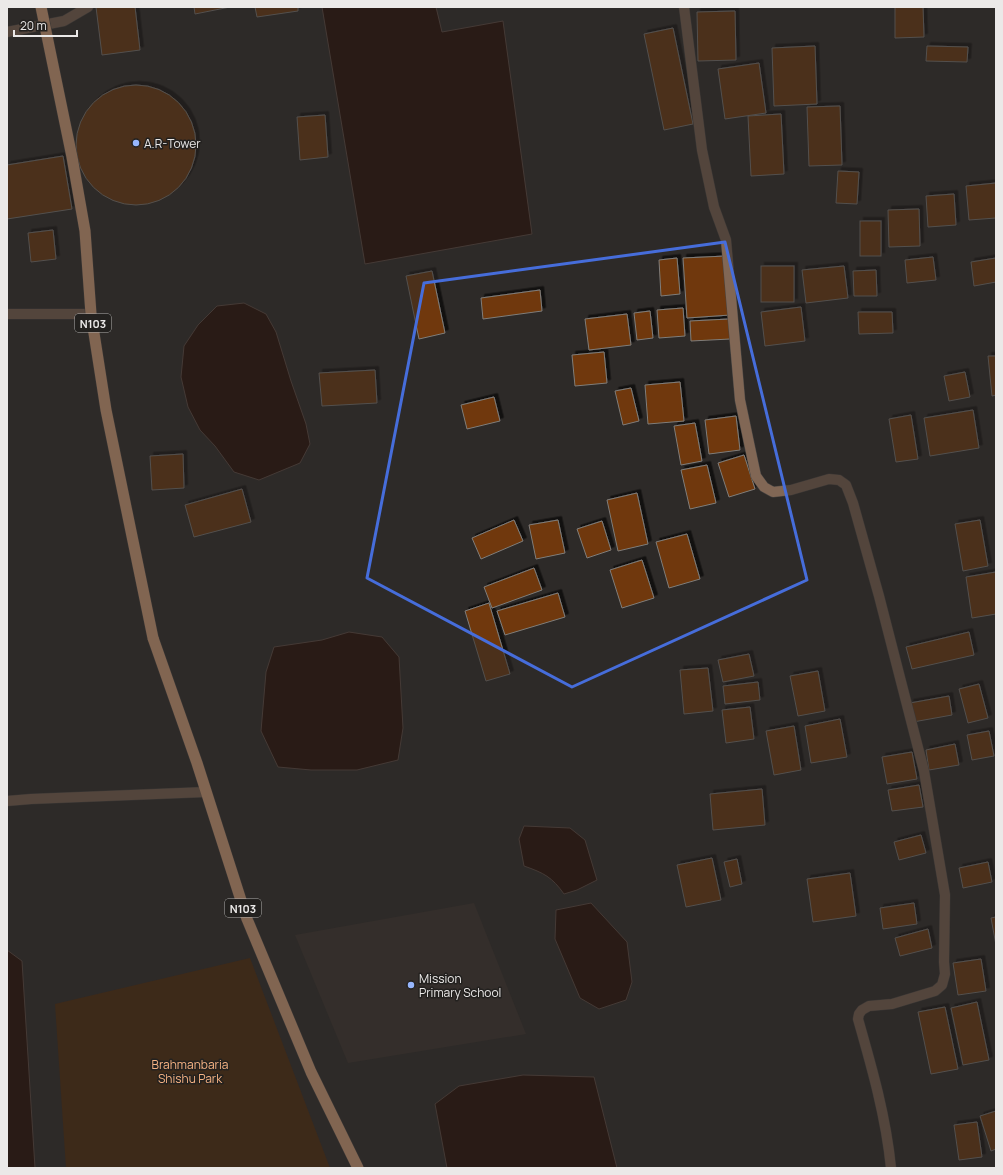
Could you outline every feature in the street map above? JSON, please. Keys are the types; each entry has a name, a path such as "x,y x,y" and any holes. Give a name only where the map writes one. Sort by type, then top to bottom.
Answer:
{"highway":[{"name":"N103","path":"41,7 86,231 91,314 106,410 153,638 206,792 247,919 311,1072 358,1168"}],"street":[{"path":"7,32 64,21 88,7"},
{"path":"684,7 702,150 714,207 726,240 740,400 756,476 764,487 774,492 791,490 829,479 839,480 846,485 853,504 877,589 924,771 946,895 945,974 942,985 935,991 892,1004 869,1006 858,1014 858,1019 882,1109 888,1140 891,1168"},
{"path":"7,314 91,314"},
{"path":"7,801 31,798 206,792"}],"highlighted area":[{"path":"725,242 807,580 572,687 367,578 424,283"}],"shaded area":[{"path":"322,7 436,7 442,32 503,21 532,234 365,264"},
{"path":"244,303 266,314 276,332 306,424 310,444 300,463 259,480 234,472 215,446 200,430 188,407 181,377 184,346 198,325 217,306"},
{"path":"349,632 382,637 399,657 403,728 398,760 357,770 311,770 278,767 261,731 266,672 274,647 322,640"},
{"path":"524,826 570,828 585,840 597,880 577,890 564,894 556,883 547,876 524,866 519,839"},
{"name":"Mission Primary School","path":"474,903 526,1034 348,1063 295,935"},
{"path":"591,903 627,942 632,982 626,1000 599,1009 580,998 555,939 556,910"},
{"path":"7,950 22,961 35,1168 7,1168"},
{"path":"523,1075 594,1077 617,1168 447,1168 435,1104 459,1086"}],"green space":[{"name":"Brahmanbaria Shishu Park","path":"250,958 330,1168 66,1168 55,1004"}],"building":[{"path":"96,7 135,7 140,50 102,55"},
{"path":"194,7 230,7 195,14"},
{"path":"255,7 298,7 298,11 257,17"},
{"path":"895,7 923,7 924,37 895,38"},
{"path":"735,11 736,60 698,61 697,12"},
{"path":"673,28 693,124 664,130 644,34"},
{"path":"815,46 817,104 774,106 772,48"},
{"path":"927,46 968,47 967,62 926,61"},
{"path":"759,63 766,113 725,119 718,69"},
{"name":"A.R-Tower","path":"136,85 148,86 159,90 169,95 178,103 186,112 191,122 195,133 195,157 191,168 186,178 178,187 169,195 159,200 148,204 136,205 124,204 113,200 103,195 94,187 86,178 81,168 77,157 76,145 77,133 81,122 86,112 94,103 103,95 113,90 124,86"},
{"path":"840,106 842,165 809,166 807,107"},
{"path":"781,114 784,174 751,176 748,116"},
{"path":"325,115 328,157 300,160 297,117"},
{"path":"63,156 72,209 7,219 7,165"},
{"path":"838,171 859,172 857,204 836,203"},
{"path":"996,183 996,218 969,220 966,186"},
{"path":"954,194 956,225 928,227 926,196"},
{"path":"919,209 920,246 889,247 888,210"},
{"path":"860,221 881,221 881,256 860,256"},
{"path":"53,230 56,259 31,262 28,233"},
{"path":"726,256 730,315 687,318 683,258"},
{"path":"933,257 936,280 907,283 905,260"},
{"path":"677,258 680,294 661,296 659,260"},
{"path":"996,258 996,282 974,286 971,262"},
{"path":"761,266 794,266 794,302 761,302"},
{"path":"844,266 848,298 806,303 802,270"},
{"path":"876,270 877,296 854,296 853,271"},
{"path":"432,271 445,333 419,339 406,276"},
{"path":"540,290 542,311 483,319 481,298"},
{"path":"801,307 805,341 765,346 761,312"},
{"path":"683,308 685,336 659,338 657,310"},
{"path":"650,311 653,338 637,340 634,313"},
{"path":"858,312 892,312 893,333 859,334"},
{"path":"627,314 631,345 589,350 585,319"},
{"path":"729,319 730,339 691,341 690,321"},
{"path":"604,352 607,383 575,386 572,355"},
{"path":"988,356 996,356 996,395 992,396"},
{"path":"375,370 377,403 322,406 319,373"},
{"path":"965,372 970,397 949,401 944,376"},
{"path":"680,382 684,421 648,424 645,385"},
{"path":"631,388 639,421 623,425 615,391"},
{"path":"494,397 500,421 467,429 461,405"},
{"path":"973,410 979,448 930,456 924,418"},
{"path":"911,415 918,459 896,462 889,419"},
{"path":"736,416 740,450 709,454 705,420"},
{"path":"695,423 702,461 681,465 674,426"},
{"path":"183,454 184,488 152,490 150,456"},
{"path":"744,455 755,489 729,497 718,463"},
{"path":"707,465 716,503 690,509 681,470"},
{"path":"242,489 251,522 194,537 185,505"},
{"path":"637,493 648,544 618,551 607,500"},
{"path":"514,520 523,541 481,559 472,538"},
{"path":"558,520 565,553 536,559 529,525"},
{"path":"980,520 988,566 963,571 955,524"},
{"path":"602,521 611,550 587,558 577,529"},
{"path":"687,534 700,579 669,588 656,542"},
{"path":"642,560 654,598 622,608 610,570"},
{"path":"534,568 542,590 492,608 484,587"},
{"path":"996,572 996,614 972,618 966,577"},
{"path":"558,593 565,617 505,635 497,611"},
{"path":"489,603 510,674 486,681 465,611"},
{"path":"969,632 974,655 912,669 906,647"},
{"path":"749,654 754,676 723,682 718,660"},
{"path":"708,668 713,711 684,714 680,670"},
{"path":"818,671 825,711 798,716 790,676"},
{"path":"758,682 760,700 725,704 723,686"},
{"path":"979,684 988,718 968,723 959,689"},
{"path":"949,696 952,715 913,722 910,703"},
{"path":"750,707 754,739 726,743 722,710"},
{"path":"840,719 847,757 811,763 805,726"},
{"path":"794,726 801,770 774,775 766,731"},
{"path":"989,731 994,756 972,760 967,735"},
{"path":"955,744 959,765 929,770 926,750"},
{"path":"912,752 917,779 887,784 882,757"},
{"path":"919,785 923,807 892,811 888,790"},
{"path":"762,789 765,825 713,830 710,794"},
{"path":"921,835 926,853 899,860 894,842"},
{"path":"712,858 721,900 686,907 677,865"},
{"path":"737,859 742,884 730,887 724,862"},
{"path":"988,862 992,882 963,888 959,868"},
{"path":"850,873 856,916 813,922 807,879"},
{"path":"914,903 917,924 883,929 880,908"},
{"path":"996,917 996,945 991,918"},
{"path":"928,929 932,948 900,956 895,938"},
{"path":"981,959 986,991 958,995 953,963"},
{"path":"977,1002 989,1060 963,1065 951,1008"},
{"path":"945,1007 958,1069 931,1074 918,1012"},
{"path":"996,1111 996,1149 991,1151 980,1116"},
{"path":"977,1122 982,1157 959,1160 954,1125"}],"place":[{"name":"A.R-Tower","path":"136,143"},
{"name":"Mission Primary School","path":"411,985"}]}
